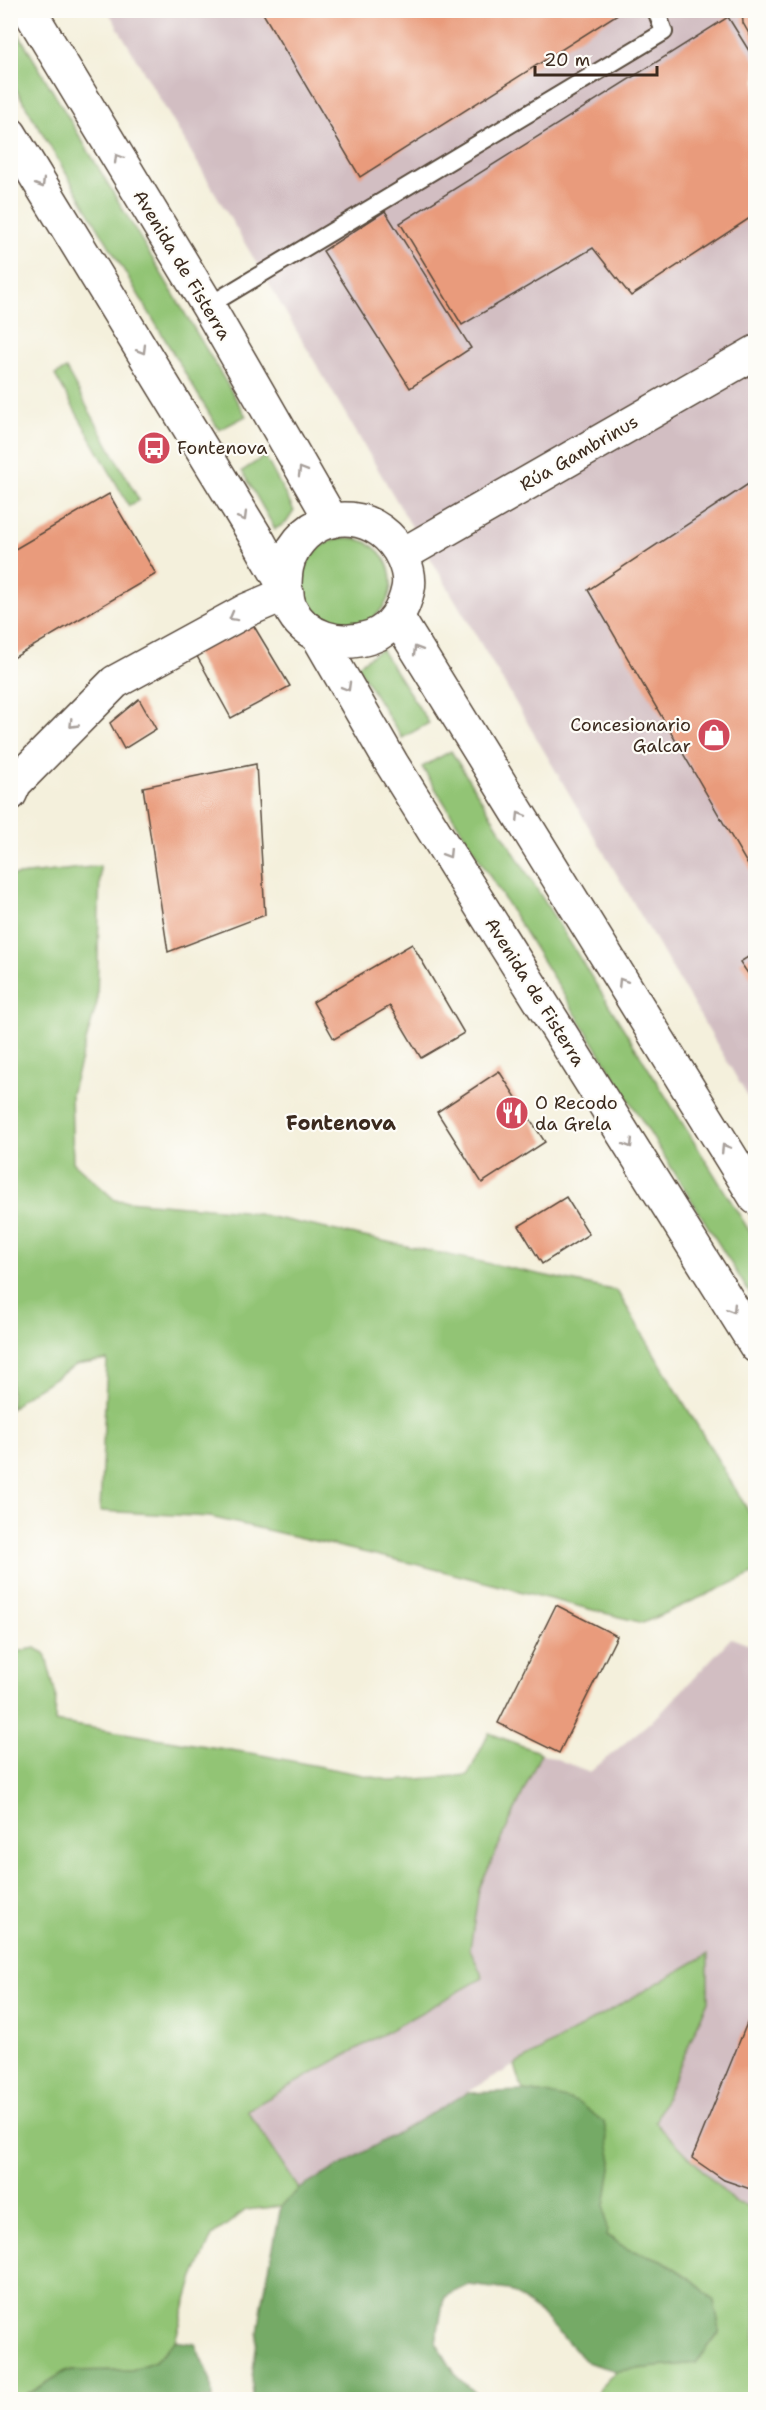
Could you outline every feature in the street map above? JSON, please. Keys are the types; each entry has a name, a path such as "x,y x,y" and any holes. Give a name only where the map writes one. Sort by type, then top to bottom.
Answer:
{"main road":[{"name":"Avenida de Fisterra","path":"28,10 207,306 332,521"},
{"name":"Avenida de Fisterra","path":"10,134 286,590 291,608 302,624 318,636 392,764 756,1346"},
{"name":"Rúa Gambrinus","path":"402,555 756,352"},
{"path":"10,794 15,783 115,682 286,590 286,567 294,548 308,532 326,522 346,518 366,522 385,531 399,547 407,566 409,586 397,617 376,635 357,642 337,642 318,636"},
{"path":"397,617 756,1198"}],"lane":[{"path":"207,306 664,33 656,10"}],"shaded area":[{"path":"108,11 755,11 755,1109"},
{"path":"731,1638 755,1647 755,2208 734,2202 655,2122 708,2001 708,1954 299,2189 247,2110 483,1978 470,1949 479,1889 541,1753 590,1772 661,1713"}],"green space":[{"path":"11,21 246,416 219,430 11,81"},
{"path":"66,369 139,500 129,506 55,375"},
{"path":"265,456 294,511 286,523 275,529 242,471"},
{"path":"347,538 372,545 384,557 391,582 384,607 372,619 347,626 322,619 310,607 303,582 310,557 322,545"},
{"path":"381,649 429,723 402,738 357,666"},
{"path":"451,751 755,1240 755,1302 422,767"},
{"path":"100,866 97,1003 71,1094 73,1162 115,1200 243,1211 617,1291 755,1522 755,1573 643,1623 419,1565 210,1517 100,1511 107,1360 76,1365 25,1396 11,1409 10,876"},
{"path":"35,1648 45,1653 56,1695 55,1722 256,1754 393,1781 468,1775 489,1733 541,1753 479,1889 470,1949 483,1978 247,2110 299,2189 281,2206 246,2210 212,2236 193,2280 175,2341 155,2361 132,2370 66,2371 20,2399 11,2400 10,1653"},
{"path":"708,1954 708,2001 655,2122 734,2202 755,2208 755,2399 595,2399 599,2389 616,2371 696,2363 720,2331 714,2301 694,2281 662,2260 627,2249 607,2235 605,2206 612,2161 547,2094 523,2091 515,2065"},
{"path":"523,2091 547,2094 577,2102 604,2122 612,2161 605,2206 607,2235 627,2249 662,2260 694,2281 714,2301 720,2331 696,2363 616,2371 587,2362 540,2313 509,2290 469,2285 444,2297 436,2342 455,2374 482,2399 253,2399 252,2377 262,2305 281,2206 299,2189 467,2093"},
{"path":"175,2341 195,2344 211,2381 212,2399 20,2399 66,2371 132,2370 155,2361"}],"building":[{"path":"261,10 624,10 360,177"},
{"path":"742,10 756,10 756,46 743,23"},
{"path":"728,17 756,62 756,214 631,296 593,248 462,325 400,223"},
{"path":"385,211 471,348 410,388 323,251"},
{"name":"Concesionario Galcar","path":"756,479 756,879 588,590"},
{"path":"109,494 156,574 10,660 10,552"},
{"path":"249,618 290,686 231,718 193,649"},
{"path":"139,699 156,729 124,749 110,723"},
{"path":"256,764 265,915 168,952 143,787"},
{"path":"412,944 464,1033 421,1058 390,1006 334,1039 313,1002"},
{"path":"756,952 756,985 740,962"},
{"path":"499,1071 545,1142 482,1183 437,1112"},
{"path":"566,1197 589,1234 542,1264 519,1226"},
{"path":"556,1605 617,1636 559,1753 498,1723"},
{"path":"756,2001 756,2191 724,2180 692,2158"}],"place":[{"name":"Fontenova","path":"154,448"},
{"name":"Concesionario Galcar","path":"714,735"},
{"name":"O Recodo da Grela","path":"512,1113"}],"district":[{"name":"Fontenova","path":"341,1123"}]}
